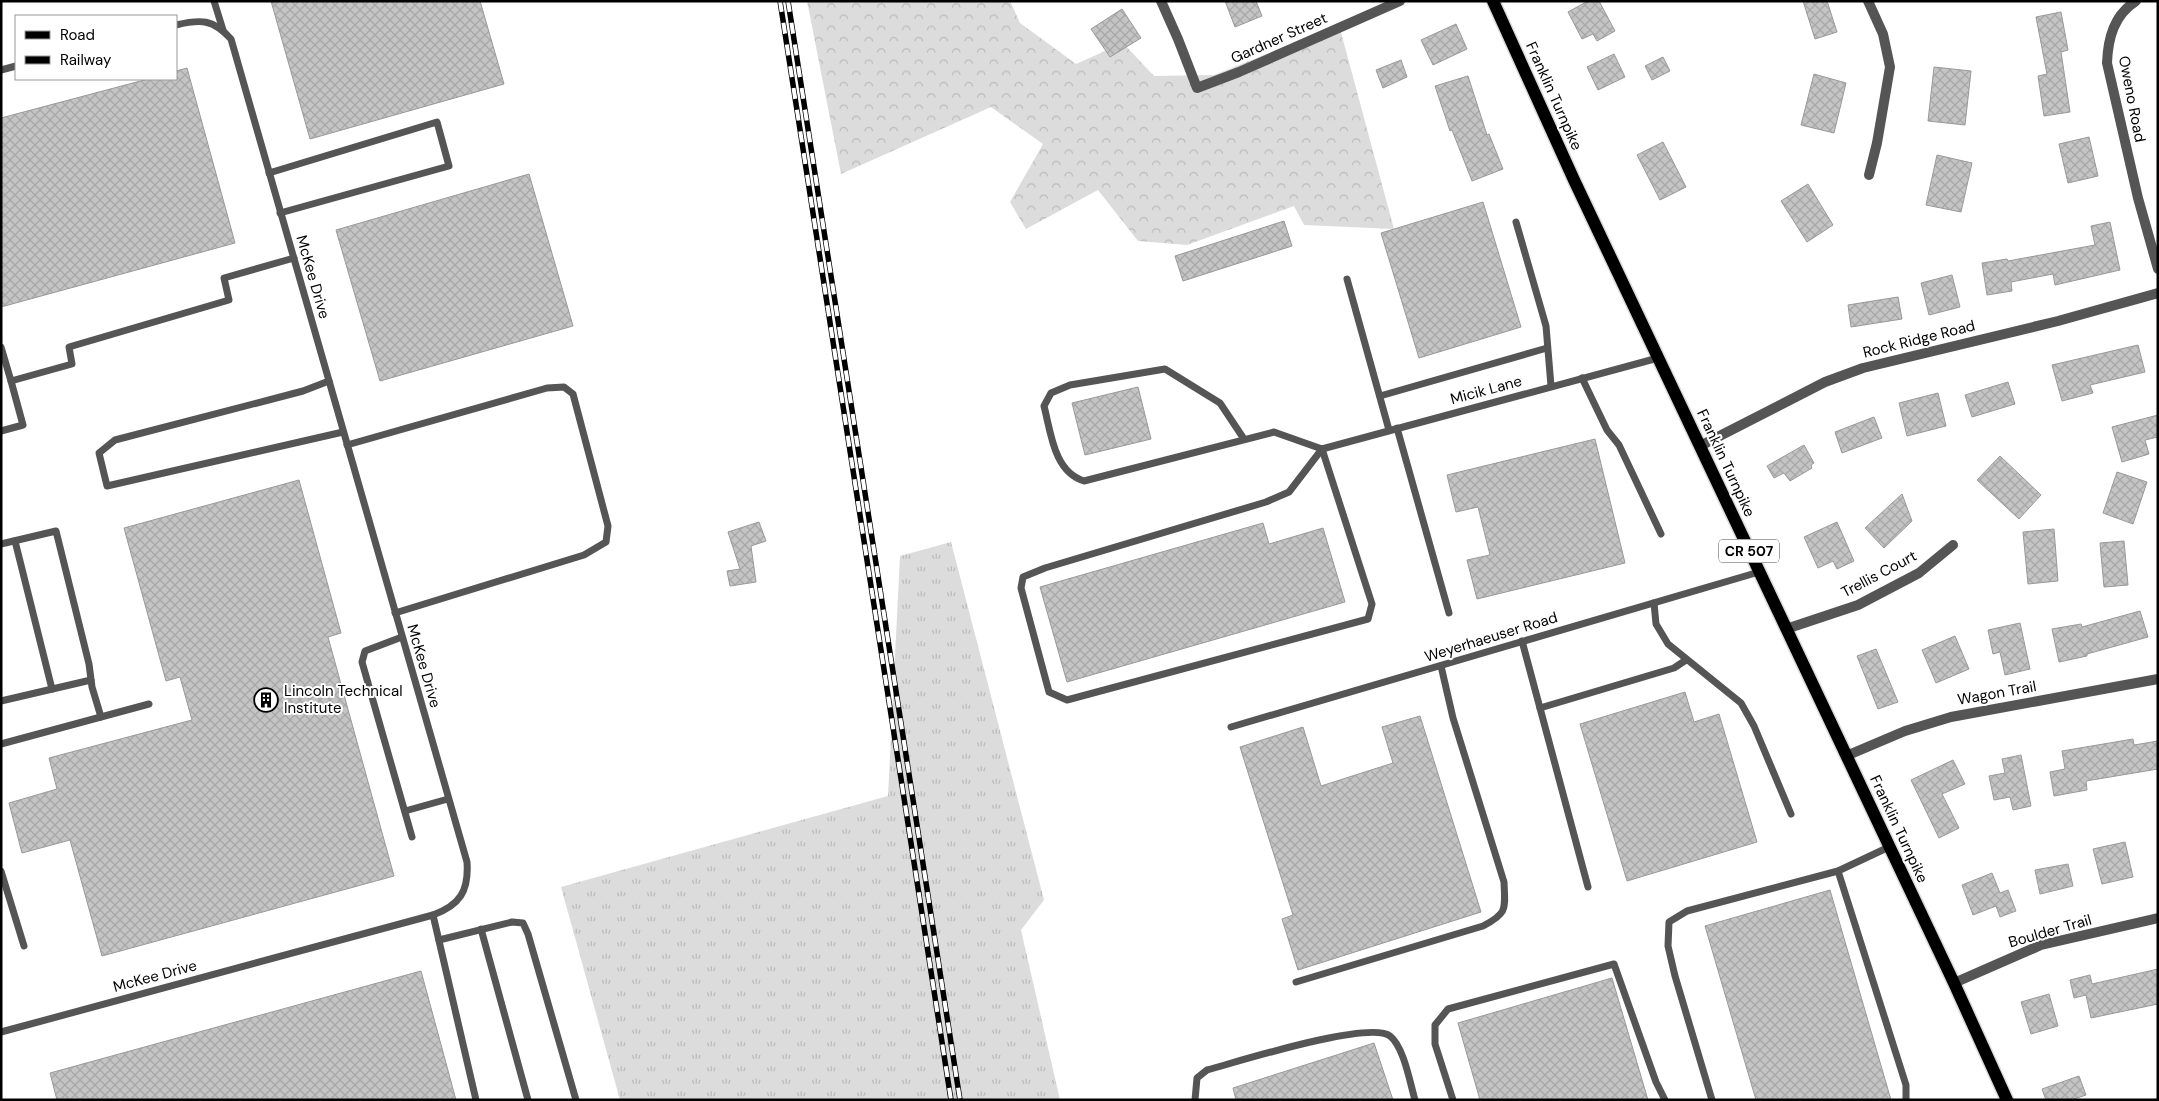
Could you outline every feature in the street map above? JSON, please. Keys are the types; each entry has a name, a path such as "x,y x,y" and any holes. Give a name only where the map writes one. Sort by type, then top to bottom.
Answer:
{"main road":[{"name":"Franklin Turnpike","path":"1493,1 1574,180 1954,982 2007,1100"}],"street":[{"name":"Gardner Street","path":"1161,1 1197,88 1239,72 1400,1"},
{"path":"1868,1 1883,34 1890,67 1877,143 1869,175"},
{"name":"Oweno Road","path":"2136,1 2122,14 2113,29 2108,45 2107,62 2138,198 2158,269"},
{"name":"Rock Ridge Road","path":"1700,446 1825,382 1863,368 2058,321 2158,293"},
{"name":"Trellis Court","path":"1786,629 1858,605 1919,573 1953,545"},
{"name":"Wagon Trail","path":"1846,756 1905,731 1951,717 2158,680"},
{"name":"Boulder Trail","path":"1954,982 2041,945 2158,918"}],"lane":[{"name":"McKee Drive","path":"1,1032 433,915 446,910 457,902 465,889 468,877 467,862 231,39 223,30 214,1"},
{"path":"178,25 199,20 212,23 223,30"},
{"path":"1,70 15,66"},
{"path":"269,173 437,122 449,166 280,213"},
{"path":"1516,222 1546,326 1551,386"},
{"path":"11,382 72,364 69,347 229,300 224,278 294,258"},
{"path":"1348,279 1389,430"},
{"path":"1,347 23,425 1,431"},
{"path":"1380,396 1547,348"},
{"name":"Micik Lane","path":"1322,449 1658,358"},
{"path":"1244,439 1220,403 1165,369 1070,384 1051,393 1044,406 1054,448 1066,471 1075,478 1084,481 1274,432 1322,449"},
{"path":"1582,378 1607,430 1619,445 1661,534"},
{"path":"328,381 303,391 115,440 99,453 107,486 343,432"},
{"path":"347,444 547,388 564,387 573,394 608,526 606,542 584,555 395,613"},
{"path":"1397,428 1449,613"},
{"path":"1322,449 1372,604 1368,619 1067,700 1050,692 1020,588 1023,577 1045,568 1266,502 1289,492 1322,449"},
{"path":"1,544 56,531 101,716"},
{"path":"15,541 52,689"},
{"name":"Weyerhaeuser Road","path":"1231,728 1759,572"},
{"path":"1654,603 1656,624 1668,644 1741,703 1754,726 1790,814"},
{"path":"402,637 365,651 362,662 412,836"},
{"path":"1522,641 1588,888"},
{"path":"1540,708 1674,668 1686,660"},
{"path":"1296,982 1483,926 1499,918 1505,905 1504,882 1453,718 1441,666"},
{"path":"1,701 91,680"},
{"path":"1,744 150,704"},
{"path":"405,811 448,799"},
{"path":"1712,1100 1674,976 1668,946 1669,922 1687,911 1838,871 1889,847"},
{"path":"1,871 24,946"},
{"path":"1838,871 1906,1086 1906,1100"},
{"path":"433,915 476,1100"},
{"path":"438,940 512,922 523,923 528,934 576,1100"},
{"path":"481,929 528,1100"},
{"path":"1453,1100 1435,1044 1435,1025 1448,1009 1614,964 1656,1082 1665,1100"},
{"path":"1195,1100 1197,1078 1207,1070 1345,1034 1375,1032 1388,1035 1396,1043 1415,1100"}],"green space":[{"path":"807,1 1010,1 1020,23 1076,64 1123,43 1154,76 1214,75 1339,25 1394,229 1304,225 1294,206 1187,245 1138,241 1098,190 1026,229 1010,202 1043,144 991,107 841,174"},
{"path":"951,542 1044,900 1021,930 1060,1100 620,1100 561,887 888,796 900,556"}],"building":[{"path":"271,1 480,1 504,84 310,139"},
{"path":"1225,1 1256,1 1262,16 1235,27"},
{"path":"1588,1 1599,1 1615,31 1597,41 1593,34 1582,39 1568,12"},
{"path":"1803,1 1827,1 1837,32 1815,39"},
{"path":"1122,9 1141,38 1110,57 1091,29"},
{"path":"2061,12 2068,50 2061,52 2070,112 2044,116 2038,76 2047,74 2036,17"},
{"path":"1456,24 1467,49 1433,65 1421,40"},
{"path":"1614,54 1625,77 1598,90 1587,67"},
{"path":"1663,57 1670,71 1652,80 1645,66"},
{"path":"1401,60 1407,77 1383,88 1376,70"},
{"path":"1934,67 1971,71 1965,125 1928,121"},
{"path":"187,68 235,243 1,307 1,118 144,80 178,80 178,70"},
{"path":"1814,74 1846,83 1834,133 1801,125"},
{"path":"1468,76 1487,135 1489,134 1503,169 1472,181 1452,130 1450,131 1435,86"},
{"path":"2089,137 2098,176 2068,183 2059,144"},
{"path":"1663,142 1686,187 1660,200 1637,155"},
{"path":"1937,155 1972,163 1961,212 1926,205"},
{"path":"529,174 573,326 380,381 336,230"},
{"path":"1808,184 1833,225 1807,242 1781,201"},
{"path":"1483,202 1521,327 1419,358 1381,233"},
{"path":"1284,221 1292,246 1183,281 1175,256"},
{"path":"2110,222 2120,270 2055,285 2053,274 2011,282 2012,291 1987,295 1982,263 2007,259 2008,261 2095,245 2091,226"},
{"path":"1952,275 1960,307 1929,315 1921,283"},
{"path":"1898,297 1902,319 1851,327 1848,305"},
{"path":"2138,345 2145,372 2090,385 2093,393 2062,401 2052,365"},
{"path":"2008,382 2015,404 1972,417 1965,395"},
{"path":"1138,387 1151,439 1085,455 1072,403"},
{"path":"1938,393 1946,426 1907,436 1899,403"},
{"path":"2158,415 2158,437 2145,440 2149,454 2122,462 2112,427"},
{"path":"1874,417 1882,438 1842,453 1835,432"},
{"path":"1595,439 1625,563 1477,599 1467,560 1490,555 1478,507 1456,512 1447,475"},
{"path":"1804,445 1814,463 1811,465 1812,468 1790,481 1784,473 1774,478 1767,466"},
{"path":"2000,456 2041,495 2019,519 1977,480"},
{"path":"2117,472 2147,482 2133,524 2103,513"},
{"name":"Lincoln Technical Institute","path":"299,480 341,633 328,637 394,876 102,956 70,840 22,853 9,803 57,789 49,758 192,720 180,677 166,681 124,528"},
{"path":"1902,494 1912,521 1884,548 1865,528"},
{"path":"759,522 766,541 751,546 756,582 730,586 727,571 740,569 728,532"},
{"path":"1837,522 1854,561 1837,569 1833,561 1818,568 1804,537"},
{"path":"1263,523 1269,544 1323,528 1345,602 1067,682 1040,587"},
{"path":"2054,529 2058,581 2028,584 2023,532"},
{"path":"2124,541 2128,585 2104,587 2100,543"},
{"path":"2140,611 2148,637 2087,654 2087,656 2059,662 2052,629 2081,624 2082,627"},
{"path":"2020,623 2030,669 2005,675 2000,652 1993,654 1988,630"},
{"path":"1955,636 1969,669 1936,683 1922,650"},
{"path":"1876,649 1898,702 1878,709 1857,656"},
{"path":"1685,692 1694,722 1719,714 1757,842 1627,881 1580,724"},
{"path":"1420,716 1481,912 1298,970 1282,919 1293,915 1240,747 1303,727 1321,786 1393,763 1382,727"},
{"path":"2133,739 2134,745 2158,741 2158,769 2086,781 2087,790 2054,796 2050,772 2065,769 2062,751"},
{"path":"2021,755 2031,806 2013,810 2010,797 1994,800 1989,776 2005,773 2002,759"},
{"path":"1953,760 1965,784 1942,794 1959,828 1939,838 1911,780"},
{"path":"2125,842 2133,877 2102,884 2093,849"},
{"path":"2068,864 2073,886 2040,894 2035,870"},
{"path":"1992,873 2000,893 2008,890 2016,911 2000,917 1996,906 1973,915 1962,885"},
{"path":"1830,890 1891,1100 1756,1100 1705,926"},
{"path":"2158,969 2158,1004 2091,1018 2086,995 2074,998 2070,980 2090,975 2092,984"},
{"path":"421,971 456,1100 57,1100 50,1073"},
{"path":"1612,978 1648,1100 1480,1100 1458,1023"},
{"path":"2049,994 2058,1026 2031,1034 2021,1002"},
{"path":"1374,1043 1393,1100 1236,1100 1233,1088"},
{"path":"2079,1076 2086,1095 2071,1100 2046,1100 2042,1089"}],"railway":[{"path":"780,1 951,1100"},
{"path":"788,1 960,1100"}],"place":[{"name":"Lincoln Technical Institute","path":"266,700"}]}
